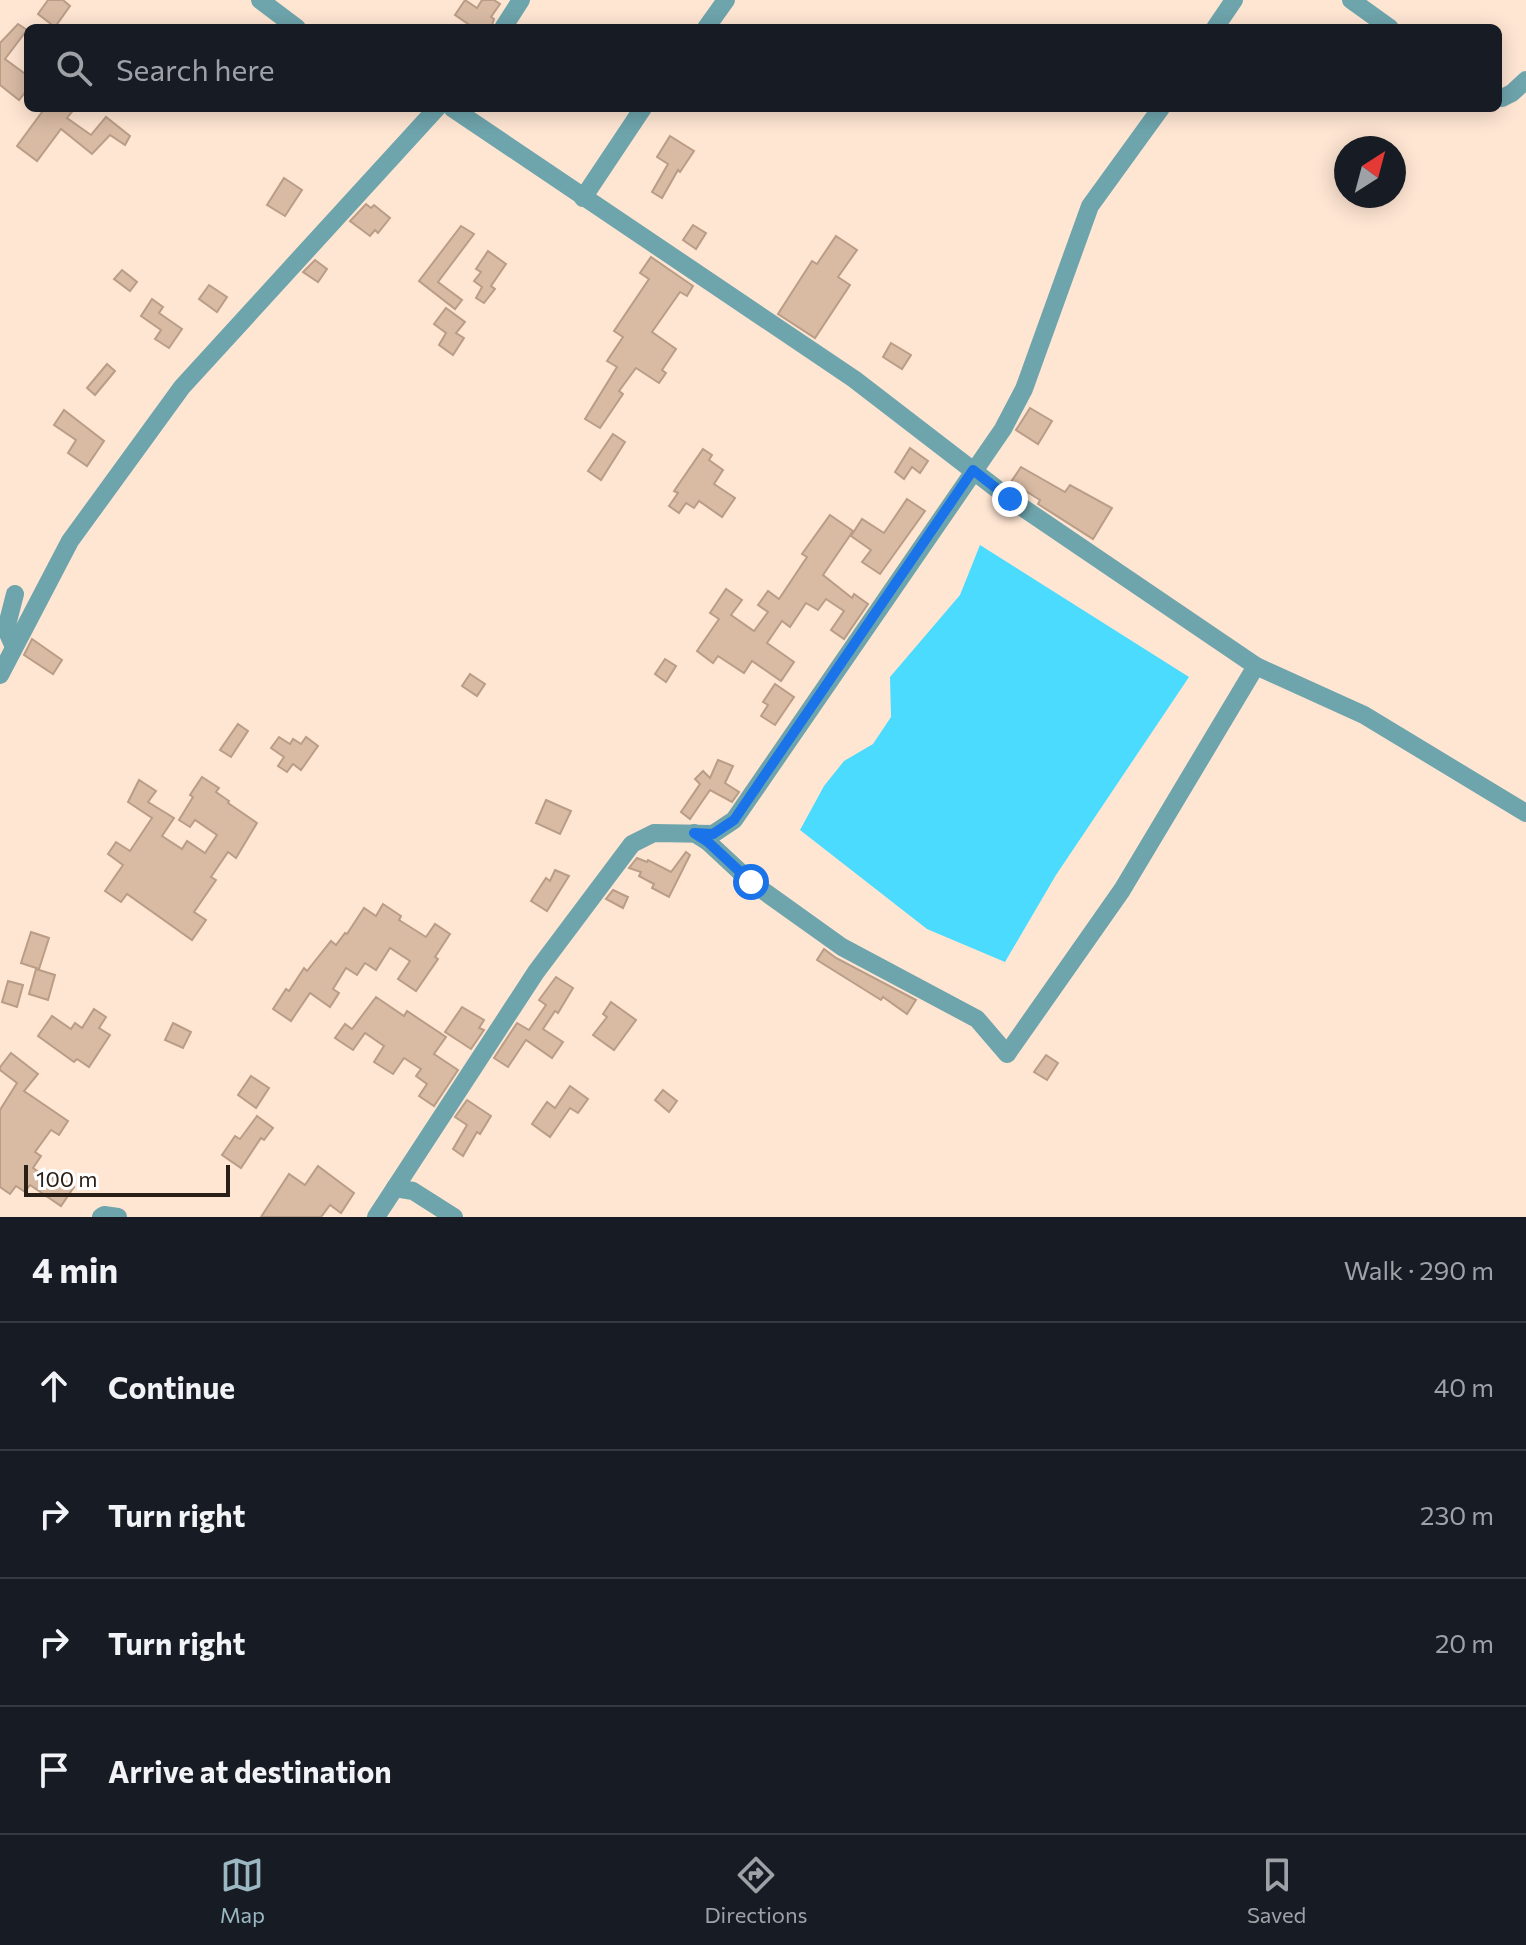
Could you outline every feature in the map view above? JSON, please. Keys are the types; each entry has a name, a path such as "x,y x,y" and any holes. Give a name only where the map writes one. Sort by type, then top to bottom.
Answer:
{"street":[{"path":"260,0 292,24"},
{"path":"506,24 521,0"},
{"path":"709,24 726,0"},
{"path":"1218,24 1234,0"},
{"path":"1351,0 1384,24"},
{"path":"1502,98 1526,80"},
{"path":"0,675 70,541 182,387 433,112"},
{"path":"458,112 854,379 1010,499 1256,666 1364,715 1526,813"},
{"path":"583,198 640,112"},
{"path":"376,1217 536,972 632,844 654,833 713,834 734,820 1003,429 1024,389 1090,206 1158,112"},
{"path":"14,647 6,629 15,594"},
{"path":"694,833 751,882 842,947 977,1019 1007,1054 1122,890 1256,666"},
{"path":"395,1188 413,1191 454,1217"},
{"path":"101,1217 118,1217"}],"water":[{"path":"980,545 1189,677 1056,875 1005,962 927,929 800,830 824,786 844,761 873,744 891,717 890,677 960,595"}],"building":[{"path":"48,0 63,0 70,6 57,24 51,24 38,14"},
{"path":"465,0 477,8 482,0 494,0 500,4 491,17 494,19 492,24 468,24 455,15"},
{"path":"18,24 24,28 24,34 5,59 24,73 24,94 19,100 0,85 0,43"},
{"path":"42,112 72,112 67,118 91,135 106,117 130,136 125,145 110,135 92,154 61,129 37,161 17,146"},
{"path":"670,136 694,151 680,172 678,170 662,198 652,192 668,164 657,157"},
{"path":"284,178 302,190 285,216 267,205"},
{"path":"366,204 371,208 374,205 390,218 378,233 375,230 370,236 350,221"},
{"path":"693,225 706,233 696,249 683,240"},
{"path":"461,226 474,234 438,282 462,300 455,309 419,281"},
{"path":"836,236 857,250 838,277 850,285 815,338 778,314 812,261 817,264"},
{"path":"488,251 506,264 491,286 495,289 484,303 476,298 482,287 474,281 481,272 476,269"},
{"path":"651,257 693,286 687,296 680,292 652,332 676,349 662,370 666,373 659,383 636,368 619,391 623,394 600,428 585,419 617,367 607,361 623,337 614,331 649,279 640,273"},
{"path":"315,260 327,269 318,282 303,272"},
{"path":"122,270 137,282 130,291 114,279"},
{"path":"209,285 227,297 217,312 199,299"},
{"path":"152,299 163,307 159,313 182,329 169,348 155,339 161,330 141,316"},
{"path":"446,308 465,322 456,333 464,338 453,355 439,345 446,333 434,324"},
{"path":"891,343 911,355 902,369 883,357"},
{"path":"107,364 115,371 95,395 87,388"},
{"path":"1030,408 1052,421 1038,444 1016,430"},
{"path":"64,410 104,441 87,466 68,453 76,440 54,425"},
{"path":"613,434 625,442 601,480 588,471"},
{"path":"910,448 928,461 920,473 912,467 904,479 895,472"},
{"path":"703,449 712,455 709,460 723,470 714,484 735,498 722,517 699,501 694,508 686,503 679,513 669,506 678,493 674,491"},
{"path":"1021,467 1065,492 1070,485 1112,508 1093,539 1038,504 1040,500 1011,482"},
{"path":"907,499 925,511 880,574 862,562 871,550 851,536 862,519 884,533"},
{"path":"830,515 853,531 823,575 852,598 854,594 868,604 844,639 831,630 844,611 826,599 818,610 806,603 790,627 782,621 767,643 794,662 781,681 752,661 744,673 718,656 713,663 697,651 719,619 710,613 726,589 742,600 731,615 754,631 768,612 758,605 768,591 779,599 807,557 802,554"},
{"path":"32,639 62,660 53,674 24,655"},
{"path":"665,659 676,666 666,682 655,674"},
{"path":"470,674 485,684 477,696 462,686"},
{"path":"775,684 794,697 775,725 761,716 768,705 763,702"},
{"path":"238,724 248,731 231,757 220,750"},
{"path":"279,737 290,744 293,739 301,744 306,737 318,746 301,770 293,764 287,772 278,766 284,757 271,748"},
{"path":"718,760 733,766 725,783 739,792 732,802 710,790 690,819 681,812 700,784 695,779 703,771 710,778"},
{"path":"202,777 219,788 216,792 228,803 257,823 236,858 228,852 211,877 216,880 194,912 206,920 192,940 127,894 121,902 105,891 123,865 108,854 116,842 130,851 152,818 128,802 139,780 156,791 148,802 174,818 162,836 182,849 187,841 205,853 217,835 195,820 190,827 179,820"},
{"path":"546,800 571,811 560,834 536,823"},
{"path":"686,852 690,855 669,897 652,888 654,884 639,876 641,872 629,868 637,858 671,872"},
{"path":"555,870 569,876 547,911 531,901 546,878 550,881"},
{"path":"613,890 628,897 623,908 606,899"},
{"path":"383,904 401,916 399,920 426,937 435,924 450,934 435,957 438,959 416,991 398,979 410,961 390,948 376,970 365,963 357,975 346,968 333,989 339,993 330,1007 310,993 291,1021 273,1009 304,968 307,971 331,941 336,945 347,934 364,908 376,916"},
{"path":"31,932 49,938 39,969 21,963"},
{"path":"824,949 916,1000 907,1014 817,960"},
{"path":"36,969 55,975 48,1000 29,994"},
{"path":"556,977 573,988 558,1013 555,1011 543,1029 563,1042 552,1058 526,1040 508,1067 494,1058 517,1023 529,1030 546,1005 539,1000"},
{"path":"8,981 23,985 17,1007 2,1002"},
{"path":"376,997 404,1016 407,1011 446,1037 434,1054 458,1070 434,1106 419,1096 427,1084 416,1076 421,1069 404,1058 393,1074 374,1062 384,1046 365,1033 353,1050 335,1038 345,1024 352,1029"},
{"path":"611,1002 636,1020 614,1050 593,1035 607,1017 603,1014"},
{"path":"462,1007 484,1020 479,1028 484,1030 471,1049 445,1032"},
{"path":"94,1009 106,1017 99,1028 110,1035 89,1067 77,1059 74,1062 38,1036 52,1016 71,1029 75,1023 82,1028"},
{"path":"173,1023 191,1032 183,1048 165,1040"},
{"path":"11,1053 38,1074 24,1091 68,1121 59,1135 51,1130 35,1152 41,1156 33,1168 51,1180 55,1174 74,1187 61,1206 30,1185 25,1192 16,1186 10,1194 0,1187 0,1110 17,1083 0,1067"},
{"path":"1046,1055 1058,1063 1047,1080 1034,1072"},
{"path":"251,1076 269,1088 256,1108 238,1095"},
{"path":"570,1086 588,1099 578,1113 570,1108 550,1137 532,1124 547,1102 555,1108"},
{"path":"663,1090 677,1101 669,1112 655,1100"},
{"path":"467,1100 491,1116 463,1156 453,1149 467,1125 455,1117"},
{"path":"257,1116 273,1128 264,1140 261,1138 241,1168 222,1155 235,1136 240,1139"},
{"path":"318,1166 354,1193 341,1213 330,1205 321,1217 261,1217 289,1174 305,1185"}],"route":[{"path":"751,882 694,833 713,834 734,820 973,470 1010,499"}]}
